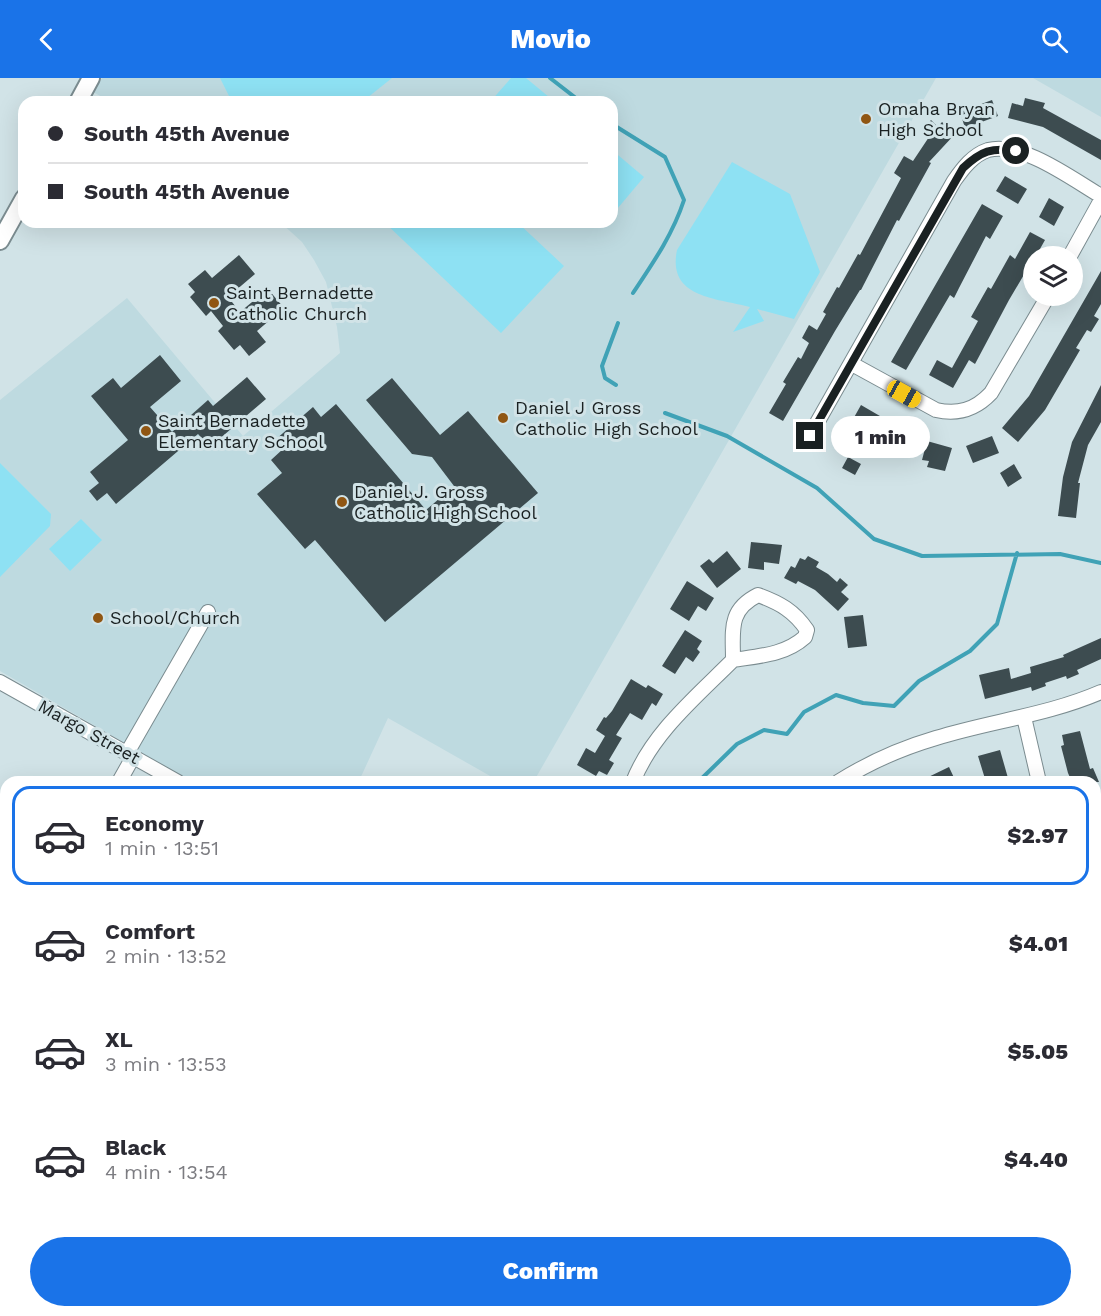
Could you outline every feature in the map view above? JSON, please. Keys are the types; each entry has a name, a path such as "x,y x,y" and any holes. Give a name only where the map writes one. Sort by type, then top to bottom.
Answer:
{"street":[{"path":"81,96 91,78"},
{"path":"810,436 963,168 987,151 1001,149 1032,156 1101,198 1075,246"},
{"path":"0,241 18,209"},
{"path":"852,364 936,410 950,413 963,412 991,393 1042,306"},
{"path":"635,776 639,767 663,734 733,660 766,656 786,650 805,637 807,630 796,614 758,596 747,601 736,614 733,632 733,660"},
{"path":"121,776 130,755 208,612"},
{"name":"Margo Street","path":"0,682 167,776"},
{"path":"850,776 884,758 936,738 1024,717 1084,700 1101,692"},
{"path":"1024,717 1038,776"}],"shaded area":[{"name":"Daniel J Gross Catholic High School","path":"102,78 936,78 537,776 490,776 388,718 361,776 182,776 0,671 0,400 127,298 243,436 340,353 337,327 326,282 302,242 287,228 618,228 618,96 100,96 93,92"},
{"path":"220,78 392,78 370,96 229,96"},
{"path":"511,78 526,78 548,96 495,96"},
{"name":"Omaha Bryan High School","path":"1033,78 1101,78 1101,117"},
{"path":"618,155 644,177 618,208"},
{"path":"732,162 790,194 820,272 794,319 757,309 764,321 733,332 750,307 697,293 679,278 676,266 677,250"},
{"path":"390,228 523,228 564,266 501,333"},
{"path":"0,463 51,514 50,526 0,577"},
{"path":"81,519 102,540 70,571 49,549"}],"building":[{"path":"1025,98 1045,103 1043,108 1101,140 1101,160 1043,127 1008,118 1012,103 1023,106"},
{"path":"992,100 998,116 965,128 960,112"},
{"path":"931,120 938,127 942,122 955,134 929,162 931,163 899,221 897,220 861,290 783,421 769,413 786,384 783,382 798,357 801,359 809,343 802,338 809,325 817,330 826,314 823,312 858,254 860,255 901,178 894,173 904,156 913,161 929,137 922,131"},
{"path":"1005,176 1027,189 1018,204 996,191"},
{"path":"1049,198 1064,207 1054,226 1039,217"},
{"path":"982,204 1003,216 990,239 986,236 954,298 950,295 906,370 891,362"},
{"path":"1030,232 1045,240 1042,246 1023,246 1023,276 975,364 969,360 953,388 929,375 937,360 952,368 978,321 971,317 988,287 991,289 1010,255 1015,259"},
{"name":"Saint Bernadette Catholic Church","path":"239,255 255,274 228,297 240,312 268,289 284,308 257,331 266,342 249,356 240,345 234,350 218,331 223,326 211,311 206,316 190,297 195,292 188,284 205,270 212,278"},
{"path":"1101,271 1101,304 1094,316 1099,319 1091,332 1087,330 1076,348 1080,350 1045,410 1018,442 1002,428 1029,396 1081,306 1083,306"},
{"name":"Saint Bernadette Elementary School","path":"160,355 181,381 150,407 172,432 208,400 213,406 247,377 266,399 210,447 198,434 116,504 107,493 97,501 89,491 99,483 90,472 128,440 91,396 113,378 121,388"},
{"name":"Daniel J. Gross Catholic High School","path":"392,378 440,435 468,411 538,493 385,622 315,540 305,549 257,494 282,473 271,460 283,449 275,440 313,407 321,417 336,404 426,510 454,486 432,457 412,454 366,400"},
{"path":"1101,385 1101,422 1088,445 1078,483 1080,483 1076,518 1058,516 1063,477 1072,442"},
{"path":"861,405 916,437 908,452 852,421"},
{"path":"992,436 999,453 973,463 966,446"},
{"path":"927,441 952,448 945,471 927,467 929,461 922,460"},
{"path":"848,457 861,464 855,475 842,468"},
{"path":"1014,464 1022,478 1008,487 1000,473"},
{"path":"751,542 782,545 779,564 764,562 764,570 748,568"},
{"path":"727,551 741,569 717,588 700,566 709,559 713,563"},
{"path":"808,556 819,562 816,567 837,582 840,578 848,585 841,592 849,599 838,611 815,590 798,581 796,584 784,578 791,566 795,568 800,558 805,560"},
{"path":"687,581 714,598 706,611 698,606 689,621 670,609"},
{"path":"863,615 867,646 848,648 844,617"},
{"path":"685,630 702,641 697,649 700,652 693,662 686,657 675,674 662,666"},
{"path":"1101,638 1101,659 1077,670 1079,674 1045,683 1046,686 1032,691 1031,687 985,699 979,675 1009,668 1011,679 1031,673 1030,667 1064,657 1063,655"},
{"path":"631,679 663,694 656,706 652,703 642,720 630,713 616,735 622,738 609,760 614,763 607,775 599,771 596,776 577,765 586,748 595,753 605,736 596,730 604,717 606,718 612,711"},
{"path":"1080,731 1090,769 1093,768 1096,776 1069,776 1061,746 1064,745 1062,735"},
{"path":"1000,750 1007,776 984,776 978,756"},
{"path":"949,767 953,776 930,776"}],"waterway":[{"path":"550,78 573,96"},
{"path":"618,128 665,157 684,200 668,236 633,293"},
{"path":"616,385 605,378 602,366 618,323"},
{"path":"665,413 727,436 817,488 874,539 922,556 1060,554 1101,563"},
{"path":"704,776 737,744 764,730 787,734 804,712 836,695 863,703 894,706 919,681 970,651 997,624 1017,553"}],"place":[{"name":"Omaha Bryan High School","path":"866,119"},
{"name":"Saint Bernadette Catholic Church","path":"214,303"},
{"name":"Daniel J Gross Catholic High School","path":"503,418"},
{"name":"Saint Bernadette Elementary School","path":"146,431"},
{"name":"Daniel J. Gross Catholic High School","path":"342,502"},
{"name":"School/Church","path":"98,618"}],"route":[{"path":"810,436 963,168 971,160 987,151 1001,149 1016,151"}]}
